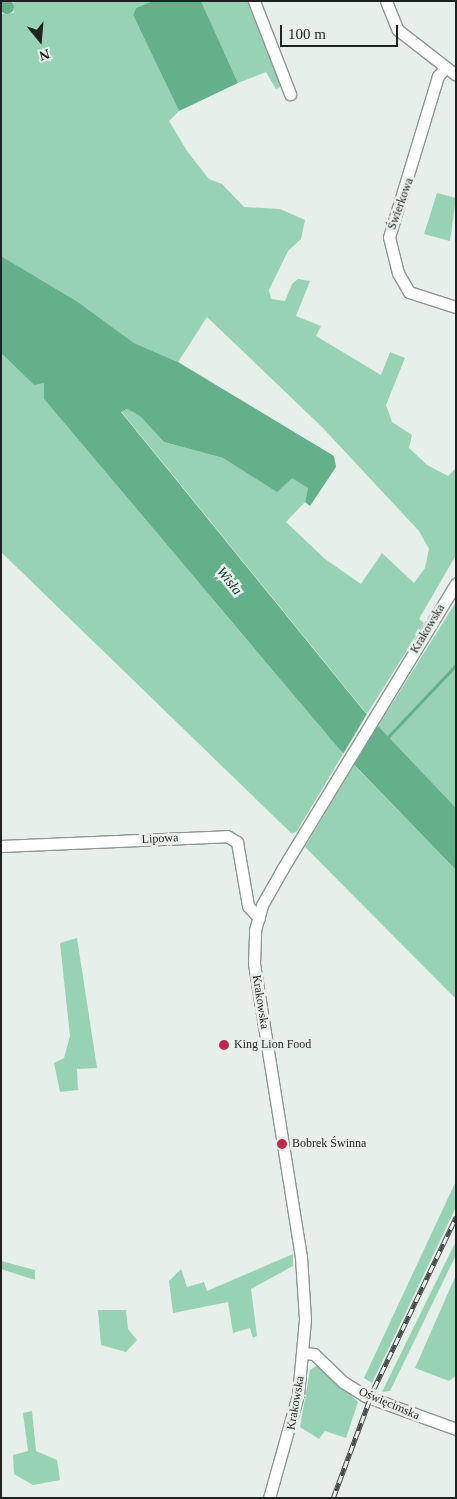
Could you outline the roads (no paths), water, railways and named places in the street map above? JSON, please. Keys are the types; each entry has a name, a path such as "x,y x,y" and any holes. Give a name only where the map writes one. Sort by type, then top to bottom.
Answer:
{"street":[{"path":"254,1 290,94"},
{"path":"386,1 398,30 456,75"},
{"name":"Świerkowa","path":"445,68 438,76 390,237 398,273 409,292 456,307"},
{"name":"Krakowska","path":"268,1498 290,1435 304,1353 300,1257 254,964 259,918 303,836 456,583"},
{"name":"Lipowa","path":"1,846 227,836 237,842 248,906 259,918"},
{"name":"Oświęcimska","path":"304,1353 314,1354 343,1382 365,1396 456,1429"}],"water":[{"path":"7,0 12,2 14,7 12,12 7,14 2,12 0,7 2,2"},
{"path":"153,1 201,1 238,83 179,111 133,15 136,8"},
{"name":"Wisła","path":"1,256 78,302 134,343 178,362 334,456 336,467 310,506 305,502 308,488 292,478 277,492 223,458 164,442 140,416 127,409 121,412 363,710 456,808 456,870 339,749 44,399 44,383 34,385 1,353"}],"waterway":[{"path":"388,737 456,665"}],"railway":[{"path":"333,1498 374,1388 456,1217"}],"place":[{"name":"King Lion Food","path":"224,1045"},
{"name":"Bobrek Świnna","path":"282,1144"}]}
